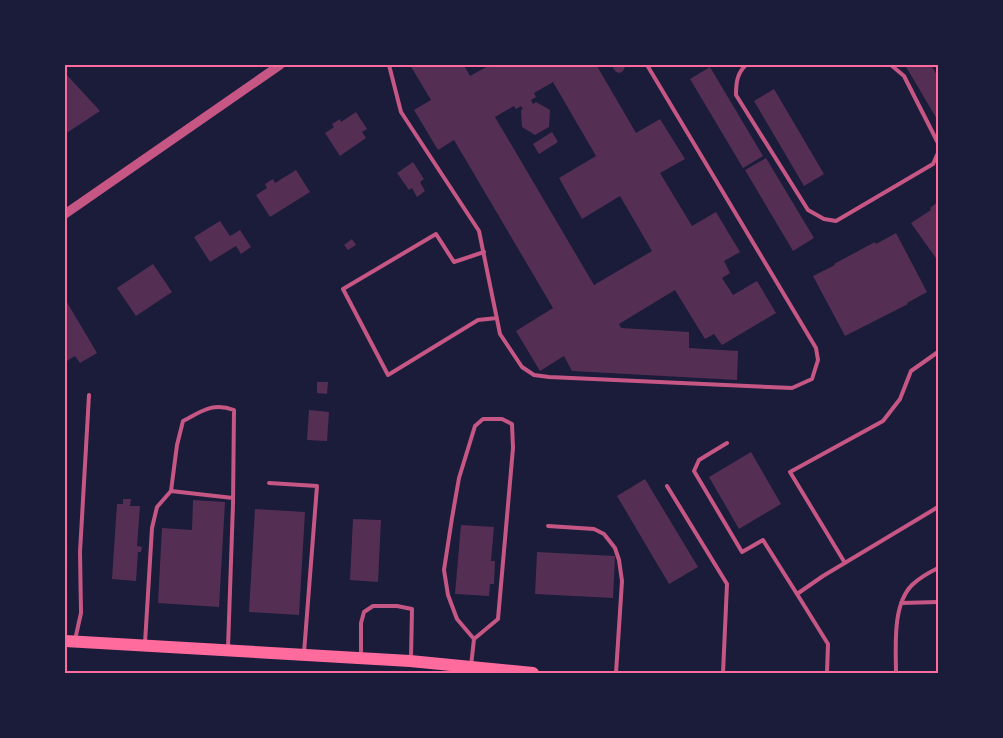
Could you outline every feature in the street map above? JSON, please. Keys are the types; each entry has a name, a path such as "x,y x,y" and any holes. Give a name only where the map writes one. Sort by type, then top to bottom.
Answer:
{"main road":[{"path":"70,642 410,661 470,670 533,673"}],"street":[{"path":"65,214 280,65"}],"lane":[{"path":"389,65 401,112 479,231 500,334 522,367 534,375 549,377 792,388 812,379 818,360 816,348 647,65"},
{"path":"746,65 740,70 736,83 736,95 808,210 824,219 836,221 933,164 938,153 938,143 904,76 891,65"},
{"path":"484,252 454,262 436,234 342,289 388,375 478,320 497,318"},
{"path":"845,563 790,472 882,421 900,399 911,371 938,352"},
{"path":"70,642 81,613 80,552 89,395"},
{"path":"145,646 152,528 157,506 171,491 177,445 183,421 208,408 224,406 234,410 228,650"},
{"path":"470,670 474,639 498,618 513,448 512,424 502,419 483,419 475,426 459,478 444,570 448,595 456,619 474,639"},
{"path":"727,443 699,460 694,471 742,552 763,540 828,644 827,673"},
{"path":"269,483 317,486 304,655"},
{"path":"667,486 727,584 723,673"},
{"path":"171,491 233,498"},
{"path":"798,594 845,563 938,507"},
{"path":"548,526 594,529 604,534 615,548 622,580 616,673"},
{"path":"896,673 897,623 901,603 910,586 938,568"},
{"path":"901,603 938,602"},
{"path":"361,658 361,623 364,612 373,606 397,606 412,609 410,661"}],"building":[{"path":"410,65 464,65 470,76 490,65 599,65 597,66 636,133 660,119 685,159 660,173 692,226 716,212 740,252 724,261 730,273 722,278 733,295 757,281 776,313 722,345 714,334 705,339 675,290 619,324 621,328 689,332 689,348 738,351 737,380 572,371 564,356 540,371 516,331 553,308 454,140 438,150 414,110 431,100","holes":["553,82 596,156 559,178 582,219 620,196 652,251 594,285 495,117 514,106 516,109 521,106 523,109 521,110 522,127 535,135 549,127 550,110 536,102 533,104 531,100 536,97 534,93"]},
{"path":"614,65 624,65 625,67 620,73 616,72 613,68"},
{"path":"905,65 931,65 938,77 938,121"},
{"path":"710,67 763,156 743,168 690,79"},
{"path":"65,75 100,111 65,134"},
{"path":"774,89 824,174 804,186 754,101"},
{"path":"356,112 367,129 362,132 366,138 340,156 325,133 334,127 332,124 340,119 341,122"},
{"path":"552,132 558,142 539,154 533,144"},
{"path":"766,158 814,238 793,251 745,170"},
{"path":"413,162 424,179 420,182 425,191 417,197 412,188 409,190 397,173"},
{"path":"296,170 310,192 270,217 256,195 267,188 265,184 273,179 275,183"},
{"path":"938,202 938,261 911,223 931,210 930,208"},
{"path":"220,221 230,236 240,230 251,247 241,254 236,246 210,262 194,237"},
{"path":"896,233 927,292 908,304 845,336 813,276 875,242 876,244"},
{"path":"352,239 356,245 348,250 344,245"},
{"path":"153,264 172,292 136,316 117,288"},
{"path":"65,299 97,353 80,363 75,356 65,362"},
{"path":"317,382 328,382 327,394 317,393"},
{"path":"309,410 329,412 327,441 307,440"},
{"path":"751,452 781,504 739,529 709,477"},
{"path":"645,479 698,567 669,584 617,496"},
{"path":"123,499 131,499 130,506 140,506 137,546 142,547 141,552 138,552 136,581 112,579 117,504 123,504"},
{"path":"193,500 225,502 219,607 158,603 162,528 192,530"},
{"path":"255,509 305,512 299,615 249,612"},
{"path":"353,519 381,520 378,582 350,580"},
{"path":"461,525 494,527 491,561 495,561 494,584 490,584 489,596 455,594"},
{"path":"537,552 615,556 613,598 535,594"}]}
